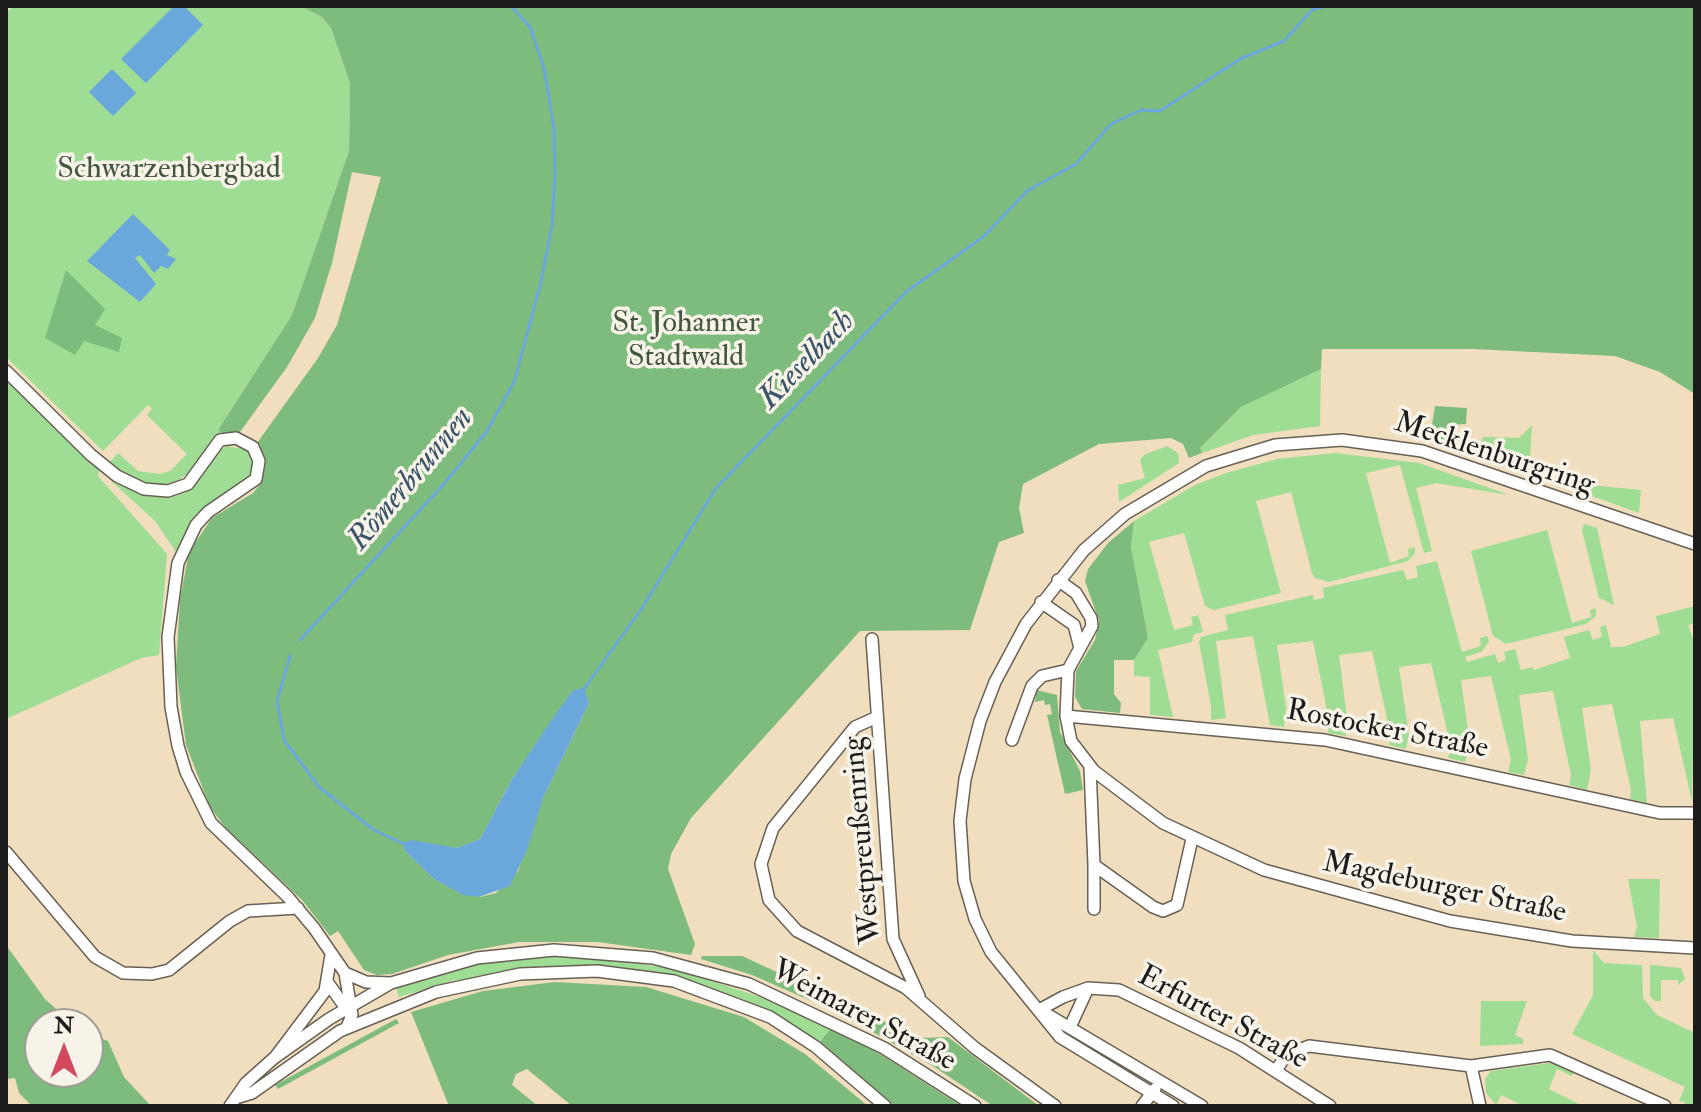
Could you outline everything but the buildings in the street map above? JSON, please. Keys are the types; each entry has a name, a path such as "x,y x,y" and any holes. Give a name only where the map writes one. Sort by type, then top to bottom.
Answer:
{"street":[{"path":"6,371 91,455 117,476 144,489 168,491 188,484 220,440 246,441 257,454 259,470 256,479 208,512 196,525 182,550 168,637 171,707 186,772 203,812 298,908 345,973 349,1010 347,1027"},
{"name":"Mecklenburgring","path":"1173,1106 1070,1045 1004,971 975,919 964,881 960,821 968,762 983,711 1005,663 1041,602 1084,550 1125,514 1198,470 1275,445 1330,440 1367,441 1422,451 1695,544"},
{"name":"Magdeburger Straße","path":"1058,580 1076,593 1091,618 1092,626 1068,670 1066,716 1071,741 1090,767 1128,799 1192,839 1296,881 1450,921 1572,941 1695,948"},
{"path":"1041,602 1074,625 1080,648"},
{"name":"Westpreußenring","path":"872,639 893,939 922,1000"},
{"path":"1012,740 1032,686 1042,676 1068,670"},
{"name":"Rostocker Straße","path":"1066,716 1325,740 1637,809 1695,813"},
{"name":"Westpreußenring","path":"877,717 855,727 773,828 762,856 763,886 777,911 797,931 880,973 922,1000 975,1048 1055,1106"},
{"name":"Magdeburger Straße","path":"1090,767 1094,909"},
{"path":"1094,865 1153,907 1172,910 1177,905 1192,839"},
{"path":"6,852 95,957 123,973 152,974 169,970 230,921 248,911 298,908"},
{"name":"Weimarer Straße","path":"274,1058 391,983 449,964 521,952 599,951 653,958 720,974 781,997 884,1048 975,1106"},
{"path":"230,1106 246,1083 274,1058 319,1001 328,983 331,954"},
{"path":"239,1097 252,1093 347,1027 443,989 520,974 597,971 649,976 713,993 770,1017 816,1047 885,1106"},
{"path":"345,973 366,982 391,983"},
{"path":"328,983 349,1010 365,1019"},
{"name":"Erfurter Straße","path":"1070,1027 1088,988"},
{"name":"Erfurter Straße","path":"1039,1010 1088,988 1119,990 1277,1069 1330,1106"},
{"path":"1039,1010 1202,1106"},
{"path":"1277,1069 1286,1055 1309,1046 1471,1066 1522,1057 1559,1057 1665,1106"},
{"path":"1471,1066 1480,1106"},
{"path":"1142,1106 1159,1081"}],"green space":[{"name":"Schwarzenbergbad","path":"13,6 300,6 322,17 331,28 350,83 349,151 292,315 218,430 224,434 213,440 193,470 171,485 146,485 109,463 118,453 138,471 160,474 170,471 187,454 147,415 152,409 148,405 103,451 6,357 6,13"},
{"name":"St. Johanner Stadtwald","path":"300,6 1695,6 1695,394 1660,372 1615,356 1472,349 1322,349 1321,369 1241,407 1200,448 1202,453 1189,458 1183,444 1171,438 1099,444 1023,484 1019,508 1024,533 999,542 970,630 860,631 691,818 671,854 668,869 695,944 691,955 598,942 519,942 448,955 392,974 377,975 364,970 338,931 330,936 303,901 225,827 210,807 186,745 176,667 180,599 189,552 212,518 253,493 262,482 266,461 257,443 318,358 337,325 381,177 352,172 332,263 315,318 287,367 240,432 224,434 218,430 292,315 349,151 350,83 331,28 322,17","holes":["573,690 589,703 543,798 518,871 496,893 480,897 463,894 434,879 405,851 457,848 480,839 512,779"]},
{"path":"66,270 105,309 95,325 122,338 119,352 84,341 75,355 45,338"},
{"path":"1321,369 1320,426 1253,435 1202,453 1200,448 1241,407"},
{"path":"6,379 99,470 98,476 167,554 159,655 141,658 6,719"},
{"path":"1435,406 1467,408 1466,424 1451,425 1451,444 1430,438"},
{"path":"1532,425 1530,460 1535,461 1534,475 1478,454 1483,437 1519,438"},
{"path":"227,446 249,450 254,459 251,475 247,482 204,507 190,522 176,552 155,521 110,480 150,497 176,496 192,489 218,451"},
{"path":"1167,446 1178,453 1179,463 1119,502 1118,485 1145,478 1140,460 1144,455"},
{"path":"1335,453 1419,463 1509,495 1436,483 1416,488 1432,551 1424,553 1400,465 1366,473 1390,563 1409,556 1408,549 1415,547 1415,553 1408,561 1329,582 1315,578 1312,573 1291,492 1256,501 1281,593 1214,610 1205,606 1184,533 1149,542 1174,630 1193,625 1191,617 1198,615 1203,632 1194,634 1192,642 1158,650 1173,717 1150,715 1150,677 1134,676 1134,660 1148,638 1131,547 1134,521 1195,485 1226,473 1277,459"},
{"path":"1590,485 1641,490 1639,513 1589,495"},
{"path":"1134,521 1131,547 1148,638 1134,660 1114,660 1114,694 1121,703 1120,713 1082,709 1075,697 1076,671 1095,640 1099,621 1085,581 1088,569 1108,543"},
{"path":"1584,524 1597,528 1614,605 1599,598 1582,530"},
{"path":"1547,530 1572,623 1591,617 1590,610 1596,608 1596,616 1586,624 1506,644 1493,636 1471,551"},
{"path":"1437,561 1462,652 1481,646 1480,638 1487,636 1489,642 1481,652 1465,657 1467,662 1495,654 1498,663 1506,660 1504,652 1515,649 1521,670 1533,667 1534,670 1570,658 1564,637 1589,630 1593,640 1602,637 1600,627 1606,625 1611,647 1623,647 1660,634 1656,616 1695,606 1695,623 1688,625 1695,644 1692,801 1673,718 1640,721 1647,804 1630,799 1631,790 1612,704 1582,708 1591,770 1587,790 1569,785 1571,775 1553,691 1519,695 1528,759 1524,775 1508,772 1511,760 1491,676 1461,680 1470,744 1465,762 1448,758 1451,747 1431,663 1399,667 1409,735 1406,749 1389,745 1391,736 1372,651 1339,655 1348,726 1346,736 1328,733 1329,720 1313,641 1277,645 1286,708 1284,727 1270,725 1253,636 1216,641 1226,718 1211,720 1199,642 1201,637 1228,630 1225,615 1313,595 1314,600 1324,598 1323,588 1403,570 1407,580 1418,577 1416,566"},
{"path":"1037,690 1057,695 1060,732 1080,771 1083,790 1065,794 1047,715 1052,714 1050,704 1045,705 1044,700 1035,702"},
{"path":"1628,879 1660,879 1659,938 1634,937 1637,927"},
{"path":"6,945 45,999 55,1008 24,1008 24,1088 104,1088 104,1040 108,1041 124,1077 151,1106 32,1106 19,1093 15,1078 6,1079"},
{"path":"1593,950 1604,963 1642,965 1643,998 1657,1015 1695,1033 1695,1106 1683,1106 1686,1102 1679,1101 1685,1087 1572,1034 1593,995"},
{"path":"554,956 598,957 678,970 778,1003 831,1028 820,1042 743,999 676,976 624,968 520,970 452,981 399,997 396,988 477,963"},
{"path":"702,956 742,956 920,1038 948,1037 1039,1106 993,1106 933,1066 841,1014 752,975 701,959"},
{"path":"1650,965 1681,968 1685,979 1678,985 1678,980 1661,980 1661,1001 1655,1001 1650,996"},
{"path":"555,982 646,987 744,1017 805,1054 868,1106 572,1106 527,1069 516,1074 512,1085 538,1106 449,1106 411,1012 483,991"},
{"path":"1481,1001 1527,1001 1515,1035 1523,1039 1523,1044 1480,1046"},
{"path":"396,1019 399,1023 278,1089 275,1085"},
{"path":"831,1028 880,1054 961,1106 895,1106 820,1042"},
{"path":"1557,1062 1576,1069 1572,1076 1557,1069 1549,1089 1583,1106 1524,1106 1501,1095 1496,1105 1486,1093 1485,1079 1491,1071"}],"water":[{"path":"174,6 184,6 203,25 146,83 121,59"},
{"path":"112,69 136,93 113,116 89,92"},
{"path":"133,214 170,250 167,255 176,259 168,269 161,266 154,273 140,255 135,258 156,284 140,302 87,261"},
{"path":"584,688 589,703 543,798 527,850 510,886 479,897 463,895 434,879 405,851 403,843 411,840 457,848 480,839 512,779 550,722 573,690"}],"waterway":[{"name":"Römerbrunnen","path":"300,640 444,484 487,431 514,382 541,282 552,225 555,176 554,129 544,68 530,27 511,6"},
{"name":"Kieselbach","path":"584,689 642,608 716,488 906,292 983,237 1027,191 1076,164 1111,124 1141,110 1160,111 1240,59 1284,41 1312,10 1326,6"},
{"name":"Römerbrunnen","path":"290,656 277,701 284,740 319,787 374,830 404,844"}]}
